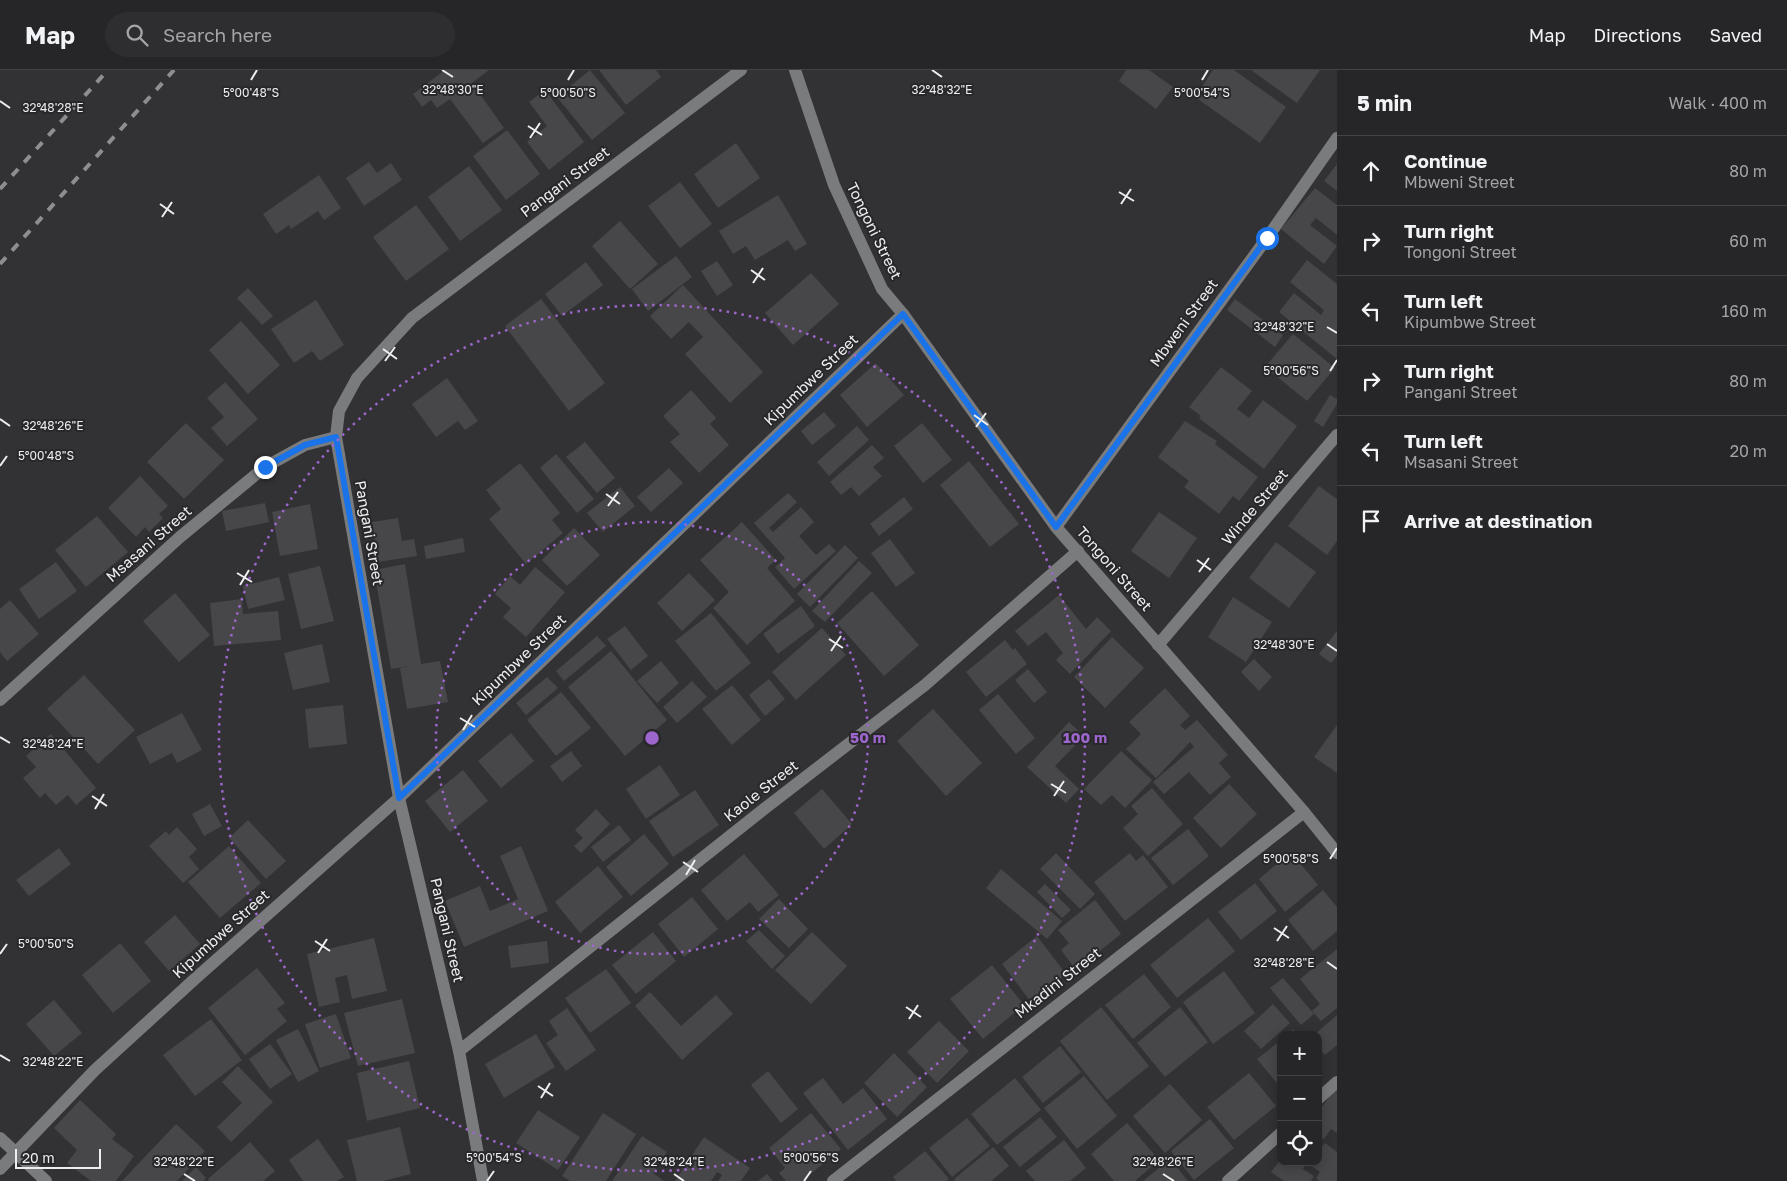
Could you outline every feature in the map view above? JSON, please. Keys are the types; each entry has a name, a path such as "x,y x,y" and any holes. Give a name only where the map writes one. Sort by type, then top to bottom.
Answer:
{"street":[{"name":"Pangani Street","path":"483,1181 459,1051 399,798 336,437 339,411 357,378 412,318 741,70"},
{"name":"Tongoni Street","path":"794,70 834,185 882,288 903,314 1056,527 1304,812 1337,853"},
{"name":"Mbweni Street","path":"1056,527 1267,238 1337,138"},
{"name":"Kipumbwe Street","path":"0,1169 96,1070 197,977 399,798 903,314"},
{"name":"Winde Street","path":"1158,645 1337,435"},
{"name":"Msasani Street","path":"0,700 180,537 265,467 305,445 336,437"},
{"name":"Kaole Street","path":"459,1051 924,684 1078,551"},
{"name":"Mkadini Street","path":"834,1181 1304,812"},
{"path":"1322,1095 1337,1082"},
{"path":"1228,1181 1277,1137"},
{"path":"0,1138 46,1181"}],"building":[{"path":"445,70 489,70 472,83 504,128 483,143 450,99 437,108 431,100 422,107 413,94"},
{"path":"590,70 625,113 592,140 557,97"},
{"path":"599,70 656,70 661,77 626,105"},
{"path":"1126,70 1149,70 1173,87 1156,109 1119,81"},
{"path":"1213,70 1234,70 1286,107 1260,143 1195,97"},
{"path":"1251,70 1320,70 1297,103"},
{"path":"545,90 584,142 549,170 527,142 547,126 529,102"},
{"path":"507,130 540,174 506,200 473,156"},
{"path":"736,143 760,178 718,208 694,174"},
{"path":"369,162 377,173 391,163 402,180 364,206 346,178"},
{"path":"1337,164 1337,191 1324,181"},
{"path":"469,166 502,210 460,241 428,197"},
{"path":"319,175 341,208 324,220 318,211 291,229 289,225 276,234 263,214"},
{"path":"680,182 712,224 680,248 648,206"},
{"path":"1315,188 1337,205 1337,235 1316,218 1310,225 1337,246 1324,264 1281,229"},
{"path":"778,195 807,244 795,251 788,240 755,260 746,246 733,254 719,231"},
{"path":"416,205 449,249 406,281 373,237"},
{"path":"620,221 658,264 630,289 592,246"},
{"path":"676,256 692,277 648,311 632,289"},
{"path":"1307,260 1337,284 1337,359 1279,312 1294,293 1321,315 1324,310 1290,282"},
{"path":"717,261 733,285 717,296 701,271"},
{"path":"586,262 603,285 562,316 545,294"},
{"path":"811,273 839,304 793,345 765,313"},
{"path":"683,285 763,372 730,403 685,354 703,337 689,322 671,339 650,316"},
{"path":"248,288 273,316 262,325 237,298"},
{"path":"541,299 605,383 569,411 505,326"},
{"path":"1235,299 1283,335 1275,347 1227,310"},
{"path":"316,300 344,345 320,361 312,351 294,363 271,329"},
{"path":"241,321 280,365 248,394 209,350"},
{"path":"1293,334 1335,368 1307,401 1265,367"},
{"path":"876,363 904,395 867,427 840,395"},
{"path":"1221,367 1252,391 1237,409 1249,418 1263,400 1297,426 1264,469 1199,418 1201,416 1189,407"},
{"path":"447,378 478,421 465,430 458,421 436,437 412,404"},
{"path":"225,382 258,419 227,446 211,428 224,417 207,398"},
{"path":"691,390 716,418 710,424 729,445 699,473 670,442 680,434 663,416"},
{"path":"1330,395 1337,399 1337,404 1323,427 1314,421"},
{"path":"824,412 836,426 812,445 801,431"},
{"path":"1185,421 1217,441 1215,444 1258,477 1239,501 1233,496 1219,514 1184,487 1189,481 1158,457"},
{"path":"186,423 224,460 184,499 147,462"},
{"path":"922,423 952,460 923,483 894,446"},
{"path":"857,426 869,440 829,476 817,462"},
{"path":"585,442 615,478 597,493 566,457"},
{"path":"872,445 884,458 873,467 882,476 859,496 851,487 841,495 830,482"},
{"path":"556,454 594,499 577,513 540,468"},
{"path":"969,461 1019,524 990,547 940,485"},
{"path":"520,463 560,513 552,520 563,533 526,564 489,519 501,509 486,490"},
{"path":"669,468 683,483 651,512 637,497"},
{"path":"140,476 168,506 159,514 163,518 149,532 145,527 136,537 108,508"},
{"path":"1319,486 1337,499 1337,541 1327,555 1288,526"},
{"path":"620,487 635,506 603,532 587,513"},
{"path":"788,493 797,502 769,528 773,532 801,507 814,522 799,536 816,555 829,544 836,551 794,589 775,567 785,558 754,523"},
{"path":"904,497 913,509 879,536 870,524"},
{"path":"265,503 269,522 226,531 222,511"},
{"path":"310,504 318,549 280,556 272,512"},
{"path":"1159,512 1197,538 1169,578 1131,551"},
{"path":"97,516 128,552 86,587 55,550"},
{"path":"398,518 402,541 414,539 417,556 378,562 372,522"},
{"path":"742,522 776,560 767,568 795,601 747,645 713,608 729,592 700,560"},
{"path":"574,528 600,555 567,586 542,560"},
{"path":"463,538 465,552 426,559 424,546"},
{"path":"890,539 915,573 896,587 871,553"},
{"path":"1276,542 1316,572 1289,608 1249,578"},
{"path":"845,545 858,558 810,607 797,594"},
{"path":"859,561 872,573 825,622 812,611"},
{"path":"56,562 77,591 39,619 19,589"},
{"path":"405,564 421,664 440,661 448,702 407,709 400,668 409,666 391,669 374,570"},
{"path":"320,566 334,621 301,629 288,574"},
{"path":"535,567 565,592 526,637 503,617 511,608 495,594 510,576 520,585"},
{"path":"689,573 715,600 682,631 657,603"},
{"path":"279,577 285,600 248,609 243,586"},
{"path":"872,591 919,645 884,676 837,623"},
{"path":"175,593 210,635 179,662 143,621"},
{"path":"1059,595 1086,629 1097,617 1111,631 1070,674 1056,660 1063,653 1046,632 1028,646 1015,631"},
{"path":"1233,597 1272,622 1246,662 1208,637"},
{"path":"242,599 243,614 278,611 281,640 214,646 210,603"},
{"path":"10,600 39,634 7,661 0,652 0,609"},
{"path":"801,606 815,626 778,654 763,634"},
{"path":"711,613 751,663 716,691 675,641"},
{"path":"625,626 648,656 631,670 607,639"},
{"path":"822,628 846,655 796,700 772,672"},
{"path":"1337,631 1337,656 1331,663 1319,654"},
{"path":"597,636 606,646 564,681 556,671"},
{"path":"1112,637 1144,668 1105,708 1074,677"},
{"path":"1005,640 1013,650 1015,648 1027,664 986,697 966,672"},
{"path":"322,644 330,682 293,690 284,653"},
{"path":"611,651 667,720 625,756 568,687"},
{"path":"1254,659 1272,677 1259,691 1241,672"},
{"path":"661,661 679,683 657,703 637,681"},
{"path":"1028,669 1047,692 1034,703 1015,680"},
{"path":"84,675 135,730 98,764 47,709"},
{"path":"547,677 558,688 526,715 516,703"},
{"path":"769,679 785,699 765,716 749,695"},
{"path":"692,681 707,697 677,723 663,707"},
{"path":"732,685 761,720 732,745 702,709"},
{"path":"1165,688 1190,716 1180,725 1185,730 1197,720 1228,755 1219,763 1231,777 1210,795 1189,772 1164,794 1153,782 1194,747 1190,742 1156,778 1126,749 1141,734 1129,722"},
{"path":"561,692 591,728 556,756 527,720"},
{"path":"998,694 1035,738 1016,754 979,710"},
{"path":"343,705 347,744 309,748 305,709"},
{"path":"933,709 982,763 946,796 897,741"},
{"path":"182,713 202,750 177,763 172,753 150,764 136,737"},
{"path":"1069,722 1084,736 1055,766 1079,789 1066,803 1027,767"},
{"path":"1337,725 1337,773 1314,757"},
{"path":"511,733 534,761 501,788 478,761"},
{"path":"51,734 96,788 76,805 68,795 56,805 45,793 40,798 23,778 36,767 26,756"},
{"path":"571,751 582,766 562,782 550,766"},
{"path":"1121,751 1152,780 1125,808 1112,795 1101,805 1084,789"},
{"path":"660,765 680,795 646,819 626,789"},
{"path":"463,770 488,801 450,832 425,801"},
{"path":"1229,784 1257,814 1221,848 1193,818"},
{"path":"1152,788 1183,824 1148,856 1123,828 1138,814 1131,806"},
{"path":"822,789 852,824 824,849 794,813"},
{"path":"695,790 719,825 673,857 649,821"},
{"path":"210,804 222,826 204,836 192,814"},
{"path":"596,809 610,824 581,853 574,846 583,838 575,830"},
{"path":"248,820 286,861 266,879 229,838"},
{"path":"619,825 631,840 603,862 591,847"},
{"path":"177,827 197,849 189,857 199,869 183,883 149,846 166,831 169,835"},
{"path":"1188,829 1209,856 1173,885 1151,858"},
{"path":"644,834 669,864 631,896 606,867"},
{"path":"229,846 261,883 220,918 188,882"},
{"path":"521,846 548,911 464,947 445,901 480,886 490,911 518,899 500,856"},
{"path":"59,848 71,864 29,896 16,880"},
{"path":"1291,852 1318,885 1285,912 1259,879"},
{"path":"1056,853 1095,894 1080,909 1040,869"},
{"path":"1130,853 1136,861 1143,855 1168,887 1125,921 1094,882"},
{"path":"744,854 779,895 758,912 750,902 727,921 701,890"},
{"path":"598,866 623,897 580,933 555,902"},
{"path":"1001,869 1062,921 1047,939 986,888"},
{"path":"1255,883 1277,911 1241,940 1218,912"},
{"path":"1045,884 1071,910 1062,918 1037,892"},
{"path":"1323,890 1337,907 1337,931 1313,951 1288,920"},
{"path":"692,897 718,929 684,957 658,924"},
{"path":"779,899 808,929 789,948 759,919"},
{"path":"1095,900 1121,934 1076,970 1061,950 1069,943 1058,930"},
{"path":"175,915 200,944 169,971 144,942"},
{"path":"1208,918 1235,951 1177,998 1150,965"},
{"path":"759,930 785,956 772,969 746,941"},
{"path":"653,932 676,961 636,994 612,965"},
{"path":"812,932 847,966 811,1004 775,970"},
{"path":"1037,936 1066,974 1031,1002 1002,964"},
{"path":"374,938 387,991 352,999 347,975 335,978 340,1002 319,1007 307,954"},
{"path":"547,941 549,963 511,968 508,946"},
{"path":"120,943 151,981 113,1013 82,975"},
{"path":"1337,949 1337,1008 1321,1021 1312,1011 1320,1004 1300,979"},
{"path":"992,965 1024,1005 983,1039 950,999"},
{"path":"257,968 285,1003 277,1009 287,1021 245,1055 208,1008"},
{"path":"606,969 631,1003 590,1033 565,998"},
{"path":"1224,971 1255,1013 1213,1044 1183,1002"},
{"path":"1144,974 1171,1007 1133,1039 1105,1005"},
{"path":"1283,978 1314,1014 1301,1025 1270,988"},
{"path":"650,992 681,1026 716,995 733,1014 682,1060 635,1006"},
{"path":"402,999 415,1053 358,1066 344,1013"},
{"path":"54,1000 82,1033 54,1056 26,1024"},
{"path":"1273,1004 1290,1023 1281,1031 1277,1031 1277,1035 1261,1049 1244,1031"},
{"path":"1101,1007 1149,1066 1107,1100 1060,1041"},
{"path":"1180,1007 1208,1042 1165,1077 1137,1043"},
{"path":"567,1008 596,1050 566,1071 546,1043 558,1035 549,1021"},
{"path":"336,1014 351,1058 320,1068 305,1024"},
{"path":"1337,1015 1337,1045 1325,1055 1322,1052 1322,1031 1319,1031"},
{"path":"211,1019 242,1060 195,1096 163,1055"},
{"path":"939,1021 969,1051 937,1083 907,1052"},
{"path":"298,1029 319,1071 298,1082 276,1040"},
{"path":"536,1034 555,1067 504,1098 485,1064"},
{"path":"1277,1043 1277,1083 1257,1059"},
{"path":"270,1044 292,1074 270,1089 249,1059"},
{"path":"1060,1046 1081,1072 1043,1103 1022,1077"},
{"path":"894,1053 927,1087 897,1117 864,1083"},
{"path":"409,1061 420,1108 367,1121 357,1073"},
{"path":"238,1066 273,1102 231,1142 217,1127 242,1103 222,1082"},
{"path":"768,1071 798,1109 781,1123 751,1085"},
{"path":"1249,1073 1276,1106 1234,1140 1207,1107"},
{"path":"1084,1076 1117,1116 1077,1149 1044,1108"},
{"path":"823,1078 843,1104 863,1088 887,1119 848,1150 803,1093"},
{"path":"1015,1078 1041,1110 997,1145 971,1114"},
{"path":"1170,1084 1202,1120 1165,1153 1133,1116"},
{"path":"1336,1088 1337,1133 1331,1129 1324,1139 1322,1138 1322,1107"},
{"path":"80,1100 116,1134 112,1139 134,1156 116,1181 91,1181 67,1163 77,1150 54,1128"},
{"path":"538,1110 580,1137 558,1170 516,1143"},
{"path":"603,1113 636,1134 606,1181 570,1181 562,1176"},
{"path":"811,1113 841,1149 802,1181 786,1181 779,1173 785,1168 769,1148"},
{"path":"1040,1117 1057,1137 1020,1167 1003,1147"},
{"path":"967,1118 990,1146 952,1177 929,1148"},
{"path":"1210,1119 1234,1148 1194,1180 1171,1151"},
{"path":"1127,1123 1159,1160 1135,1181 1114,1181 1091,1154"},
{"path":"176,1124 205,1151 177,1181 122,1181"},
{"path":"400,1127 411,1174 383,1181 357,1181 347,1140"},
{"path":"642,1136 667,1152 653,1173 664,1181 612,1181"},
{"path":"704,1137 750,1168 741,1181 718,1181 722,1175 717,1172 711,1181 675,1181"},
{"path":"318,1139 344,1177 337,1181 303,1181 289,1160"},
{"path":"1064,1140 1086,1168 1070,1181 1035,1181 1026,1171"},
{"path":"250,1142 275,1171 263,1181 209,1181 208,1179"},
{"path":"1325,1143 1337,1152 1337,1181 1319,1181 1316,1178 1320,1172 1312,1166 1322,1166 1322,1147"},
{"path":"993,1147 1009,1166 991,1181 955,1181 954,1179"},
{"path":"925,1151 949,1179 946,1181 896,1181 893,1177"},
{"path":"1170,1159 1188,1181 1143,1181"},
{"path":"1277,1164 1277,1166 1305,1166 1303,1169 1314,1176 1311,1181 1284,1181 1271,1172"},
{"path":"196,1167 206,1178 203,1181 182,1181"},
{"path":"767,1174 773,1181 758,1181"}],"railway":[{"path":"0,189 108,70"},
{"path":"0,264 174,70"}],"route":[{"path":"265,467 305,445 336,437 399,798 903,314 1056,527 1267,238"}]}
